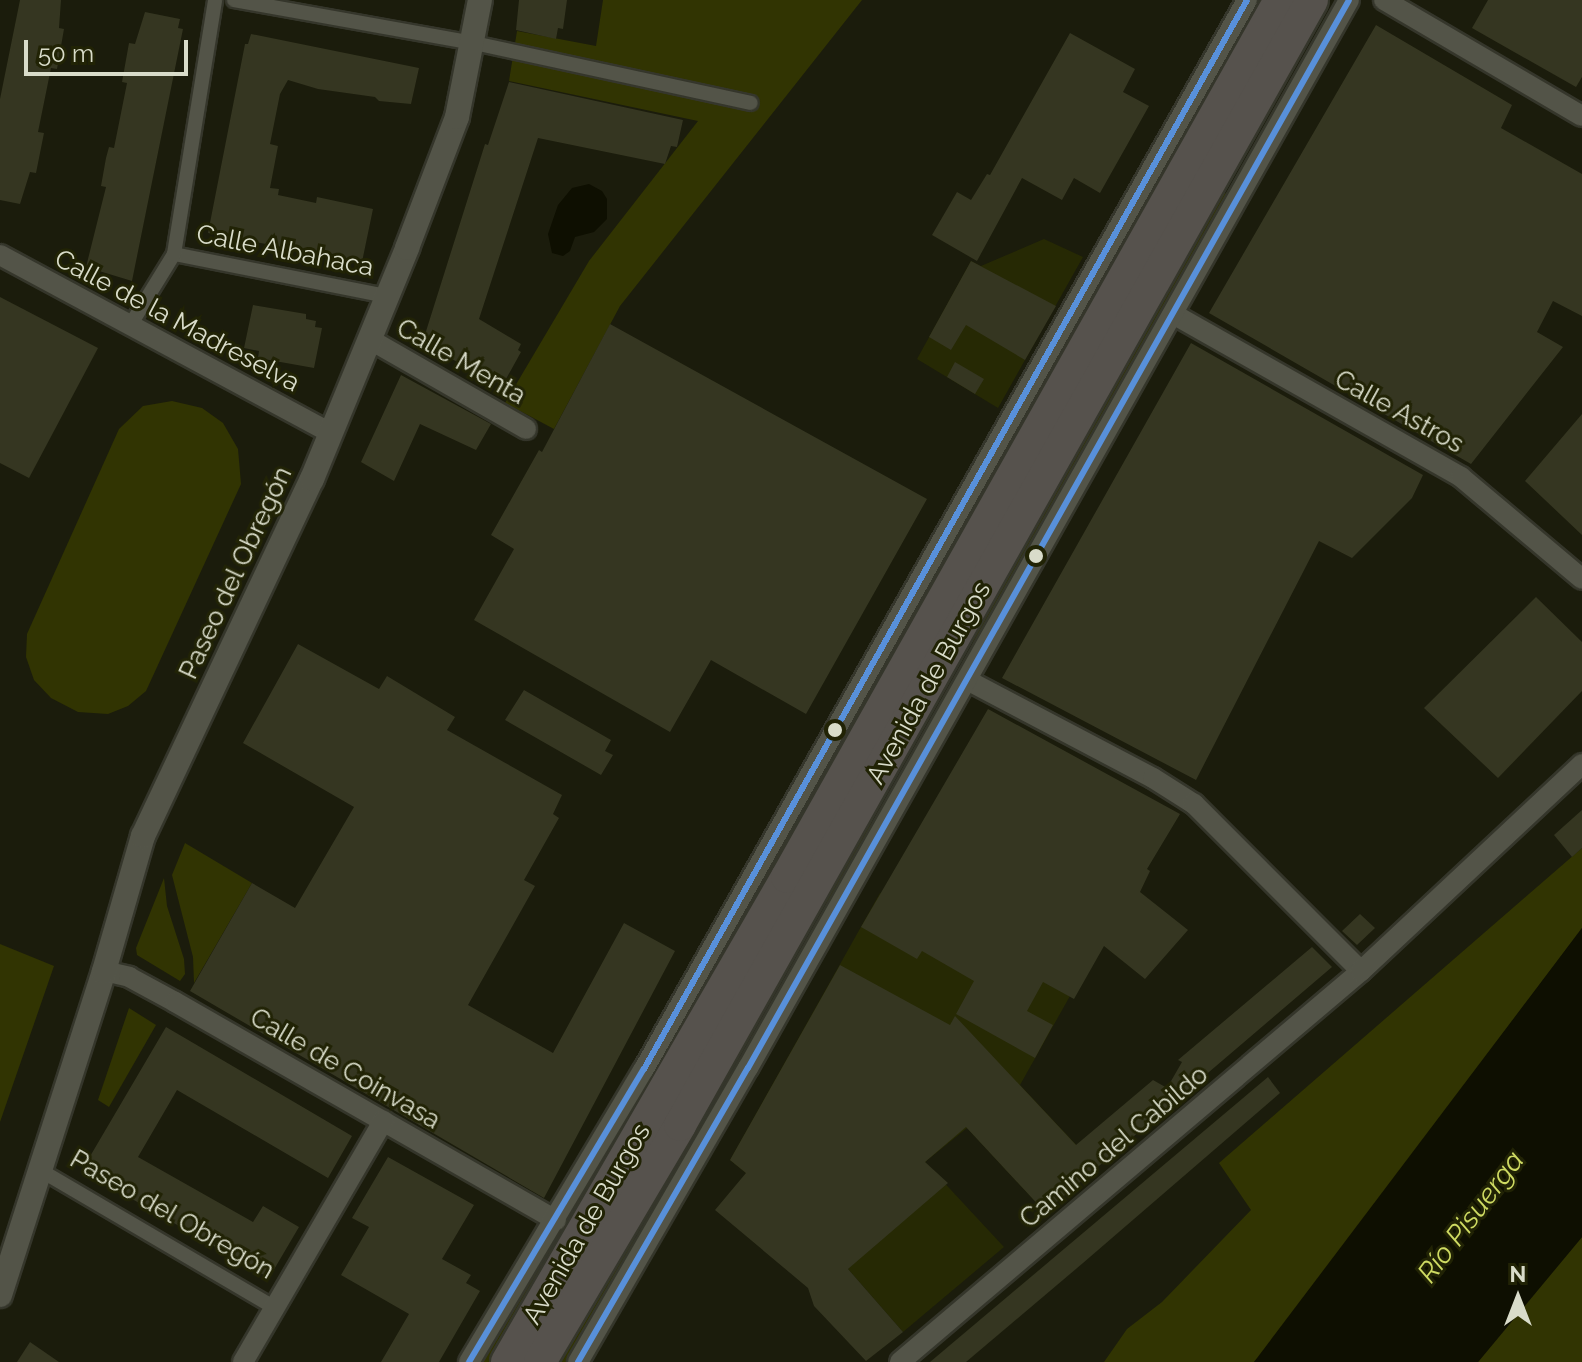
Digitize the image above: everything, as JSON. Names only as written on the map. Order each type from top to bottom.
[{"type":"highway","name":"Avenida de Burgos","points":[[540,1362],[1139,249],[1280,0]]},
{"type":"highway","name":"Avenida de Burgos","points":[[773,930],[920,697],[1312,0]]},
{"type":"highway","name":"Avenida de Burgos","points":[[507,1362],[728,1008]]},
{"type":"street","points":[[131,324],[174,254],[215,0]]},
{"type":"street","points":[[234,0],[474,43],[751,103]]},
{"type":"street","name":"Paseo del Obregón","points":[[0,1295],[104,971],[143,836],[312,479],[387,296],[457,117],[474,43],[480,0]]},
{"type":"street","name":"Avenida de Burgos","points":[[469,1362],[644,1069],[875,654],[1247,0]]},
{"type":"street","name":"Avenida de Burgos","points":[[578,1362],[648,1244],[1349,0]]},
{"type":"street","points":[[1384,0],[1582,116]]},
{"type":"street","points":[[1231,145],[1314,63]]},
{"type":"street","points":[[1066,318],[1139,249]]},
{"type":"street","name":"Calle Albahaca","points":[[174,254],[387,296]]},
{"type":"street","name":"Calle de la Madreselva","points":[[0,255],[330,433]]},
{"type":"street","name":"Calle Astros","points":[[1173,314],[1461,477],[1582,579]]},
{"type":"street","name":"Calle Menta","points":[[369,339],[526,429]]},
{"type":"street","points":[[843,899],[808,933],[773,930],[754,898],[875,654]]},
{"type":"street","points":[[967,680],[1153,778],[1194,804],[1361,971]]},
{"type":"street","points":[[906,788],[920,697]]},
{"type":"street","name":"Camino del Cabildo","points":[[900,1362],[1361,971],[1582,764]]},
{"type":"street","name":"Calle de Coinvasa","points":[[104,971],[141,983],[556,1220]]},
{"type":"street","points":[[644,1069],[692,1006],[728,1008],[749,1040],[693,1146],[648,1244]]},
{"type":"street","points":[[243,1362],[383,1121]]},
{"type":"street","points":[[568,1260],[602,1141]]},
{"type":"street","name":"Paseo del Obregón","points":[[40,1170],[275,1308]]},
{"type":"shaded area","points":[[603,0],[862,0],[620,306],[554,429],[505,403],[589,261],[698,121],[509,81],[517,31],[596,46]]},
{"type":"shaded area","points":[[1245,20],[1251,28],[1191,137],[1179,131]]},
{"type":"shaded area","points":[[1225,193],[1229,195],[967,659],[986,607],[1210,208]]},
{"type":"shaded area","points":[[1044,239],[1083,257],[998,408],[917,359],[971,261],[981,266]]},
{"type":"shaded area","points":[[1062,362],[851,736],[894,636],[1035,389]]},
{"type":"shaded area","points":[[172,401],[202,408],[223,423],[238,449],[241,484],[146,691],[128,706],[108,714],[78,712],[51,698],[34,680],[26,657],[27,634],[119,429],[143,406]]},
{"type":"shaded area","points":[[879,799],[865,841],[836,893],[814,915]]},
{"type":"shaded area","points":[[185,843],[252,883],[194,983],[193,957],[172,875]]},
{"type":"shaded area","points":[[1582,848],[1582,928],[1265,1351],[1254,1362],[1104,1362],[1127,1329],[1162,1302],[1251,1210],[1219,1163]]},
{"type":"shaded area","points":[[164,878],[167,906],[184,959],[185,974],[180,981],[137,955],[136,948]]},
{"type":"shaded area","points":[[880,893],[1070,996],[1020,1085],[1097,1167],[1045,1212],[967,1128],[925,1162],[1004,1247],[903,1332],[848,1269],[855,1262],[730,1160]]},
{"type":"shaded area","points":[[0,944],[54,966],[0,1122]]},
{"type":"shaded area","points":[[129,1008],[156,1025],[109,1107],[98,1100]]},
{"type":"shaded area","points":[[642,1213],[627,1262],[568,1362],[554,1362]]},
{"type":"shaded area","points":[[1582,1237],[1582,1362],[1478,1362]]},
{"type":"shaded area","points":[[548,1249],[540,1287],[494,1362],[481,1362]]},
{"type":"water","points":[[589,184],[602,191],[607,199],[607,219],[594,232],[575,237],[570,251],[563,256],[552,253],[548,234],[558,205],[572,188]]},
{"type":"water","name":"Río Pisuerga","points":[[1582,928],[1582,1237],[1478,1362],[1254,1362]]},
{"type":"building","points":[[20,0],[61,0],[59,28],[64,29],[57,69],[51,68],[38,132],[44,133],[36,173],[30,172],[20,204],[0,200],[0,99]]},
{"type":"building","points":[[519,0],[567,0],[563,29],[558,28],[556,39],[516,30]]},
{"type":"building","points":[[1488,0],[1582,0],[1582,77],[1576,87],[1472,28]]},
{"type":"building","points":[[145,12],[180,19],[178,28],[183,29],[132,281],[86,267],[106,187],[101,186],[106,158],[109,147],[114,148],[127,83],[122,82],[129,43],[135,44]]},
{"type":"building","points":[[1376,25],[1512,105],[1501,128],[1582,174],[1582,316],[1553,301],[1537,332],[1563,347],[1471,464],[1209,313]]},
{"type":"building","points":[[1070,33],[1135,69],[1123,92],[1149,106],[1100,193],[1074,178],[1062,200],[1022,178],[977,261],[932,235],[957,192],[971,200],[987,174],[990,175]]},
{"type":"building","points":[[251,34],[419,68],[411,104],[379,101],[375,97],[318,89],[288,80],[280,94],[270,144],[278,146],[270,188],[279,189],[278,195],[316,203],[317,197],[373,209],[362,262],[208,233],[245,44],[248,44]]},
{"type":"building","points":[[509,82],[683,120],[677,147],[671,146],[665,164],[538,138],[479,319],[521,344],[518,350],[521,352],[506,379],[502,376],[499,383],[422,344],[485,144],[488,145]]},
{"type":"building","points":[[971,261],[1056,306],[1025,360],[966,325],[951,350],[929,337]]},
{"type":"building","points":[[0,297],[98,348],[29,478],[0,463]]},
{"type":"building","points":[[253,305],[306,314],[306,319],[316,321],[315,327],[322,328],[314,368],[258,358],[259,351],[244,348]]},
{"type":"building","points":[[610,324],[927,499],[806,714],[711,660],[670,732],[474,620],[514,549],[491,535],[539,450],[542,452]]},
{"type":"building","points":[[1191,343],[1423,475],[1412,498],[1352,558],[1319,541],[1196,780],[1002,678]]},
{"type":"building","points":[[955,362],[984,379],[975,394],[947,377]]},
{"type":"building","points":[[401,375],[491,424],[476,450],[420,424],[394,481],[361,462]]},
{"type":"building","points":[[1582,414],[1582,535],[1525,481]]},
{"type":"building","points":[[1536,597],[1582,642],[1582,691],[1498,778],[1424,708]]},
{"type":"building","points":[[298,644],[379,689],[387,676],[455,717],[447,730],[562,795],[553,814],[559,818],[524,880],[535,886],[468,1005],[553,1053],[624,923],[675,951],[544,1198],[190,991],[252,883],[295,908],[354,807],[243,743]]},
{"type":"building","points":[[524,690],[611,740],[605,751],[613,755],[601,775],[505,720]]},
{"type":"building","points":[[988,709],[1180,814],[1147,869],[1150,871],[1140,892],[1188,930],[1145,979],[1104,946],[1074,999],[1043,982],[1027,1011],[1053,1025],[1035,1058],[956,1014],[974,981],[922,951],[917,959],[861,927]]},
{"type":"building","points":[[1582,810],[1582,848],[1572,857],[1554,835]]},
{"type":"building","points":[[1360,914],[1375,928],[1357,945],[1342,931]]},
{"type":"building","points":[[1312,947],[1332,967],[1045,1212],[966,1127],[925,1162],[948,1183],[848,1269],[903,1332],[866,1361],[814,1306],[808,1288],[715,1210],[746,1173],[730,1160],[840,965],[950,1025],[955,1016],[1076,1145],[1153,1080],[1167,1088],[1182,1062],[1178,1060]]},
{"type":"building","points":[[166,1027],[352,1136],[328,1178],[177,1090],[138,1157],[253,1222],[263,1206],[299,1227],[269,1278],[82,1170]]},
{"type":"building","points":[[1268,1077],[1280,1093],[966,1362],[930,1362]]},
{"type":"building","points":[[388,1157],[474,1205],[442,1259],[471,1275],[466,1283],[480,1291],[439,1362],[381,1362],[409,1314],[341,1275],[369,1227],[352,1218]]},
{"type":"building","points":[[30,1342],[59,1362],[17,1362]]},
{"type":"transit line","points":[[469,1362],[644,1069],[1247,0]]},
{"type":"transit line","points":[[578,1362],[748,1068],[1349,0]]}]
